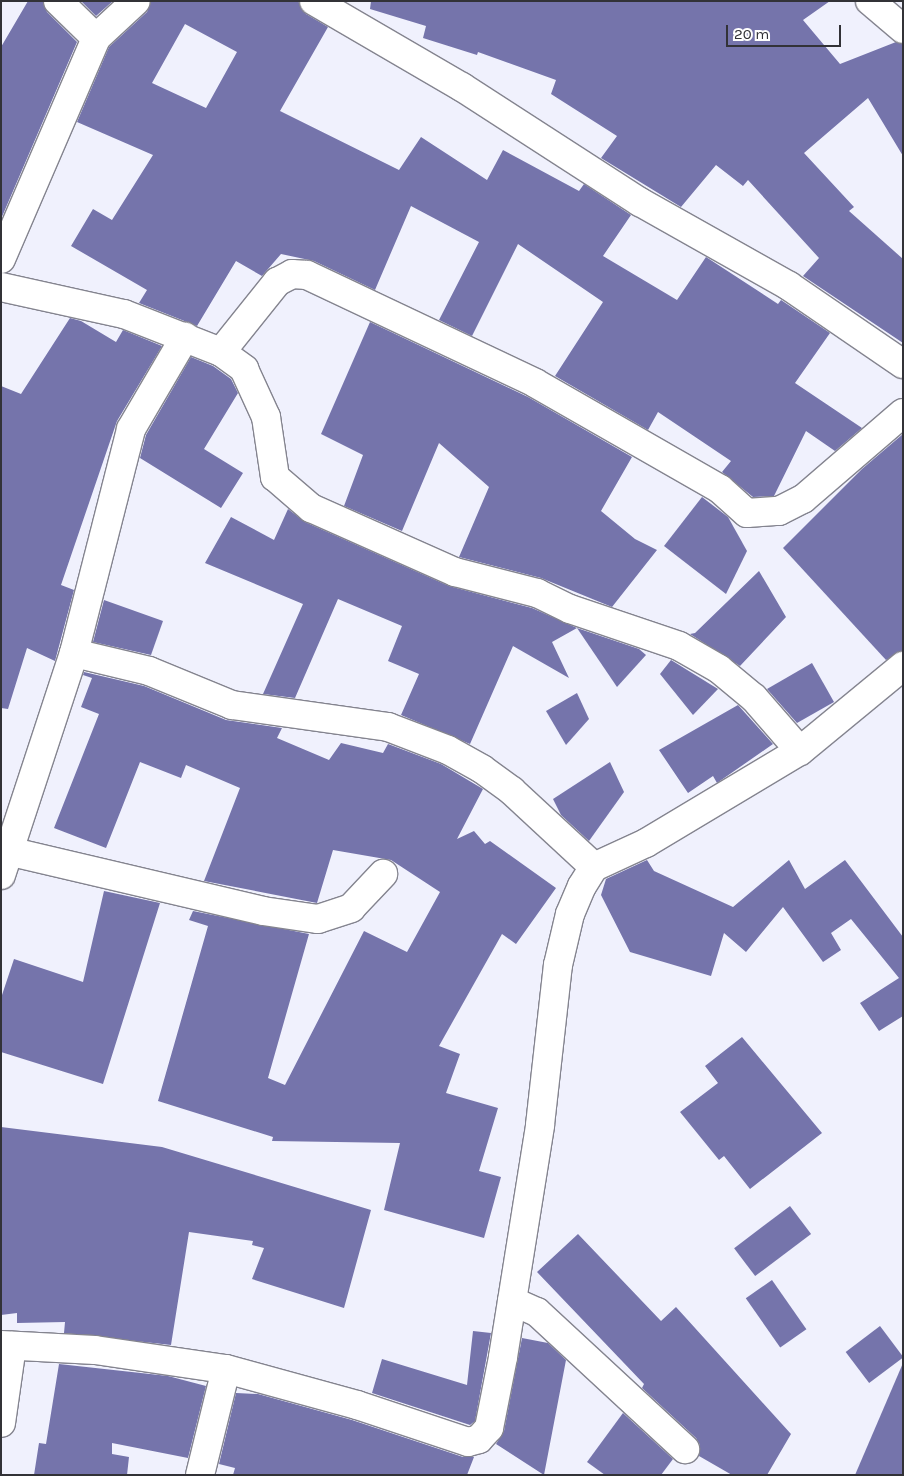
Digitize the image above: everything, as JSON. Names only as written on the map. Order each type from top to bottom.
[{"type":"street","points":[[58,1],[96,38]]},
{"type":"street","points":[[1,259],[96,38],[136,1]]},
{"type":"street","points":[[314,1],[462,87],[640,202],[789,286],[903,364]]},
{"type":"street","points":[[870,1],[903,29]]},
{"type":"street","points":[[221,352],[277,282],[292,274],[307,275],[535,383],[720,488],[747,513],[779,511],[803,499],[903,413]]},
{"type":"street","points":[[1,287],[124,314],[221,352],[244,369],[266,417],[275,477],[311,508],[455,572],[537,594],[570,609],[680,646],[718,668],[754,698],[800,751]]},
{"type":"street","points":[[184,336],[131,429],[74,653],[5,863],[263,912],[318,919],[351,908],[383,874]]},
{"type":"street","points":[[74,653],[149,671],[232,705],[388,727],[448,750],[482,769],[512,791],[594,867]]},
{"type":"street","points":[[1,1424],[7,1346],[95,1350],[226,1369],[357,1405],[468,1442],[479,1439],[489,1428],[512,1301],[548,1070],[558,965],[570,914],[594,867],[646,843],[800,751],[903,666]]},
{"type":"street","points":[[512,1301],[537,1312],[685,1449]]},
{"type":"street","points":[[200,1475],[226,1369]]},
{"type":"building","points":[[28,1],[43,1],[47,12],[77,42],[1,219],[1,47]]},
{"type":"building","points":[[81,1],[113,1],[96,16]]},
{"type":"building","points":[[151,1],[298,1],[306,14],[328,27],[280,111],[399,170],[421,137],[487,180],[503,150],[579,191],[584,184],[631,215],[603,256],[677,300],[706,257],[778,304],[781,300],[830,333],[795,383],[862,428],[835,451],[806,431],[774,496],[753,497],[722,472],[731,461],[658,412],[648,430],[555,376],[603,302],[518,244],[472,336],[439,320],[479,242],[411,206],[375,290],[314,261],[281,254],[262,276],[236,261],[197,326],[139,303],[147,290],[71,246],[93,209],[112,220],[153,155],[77,122],[109,47],[147,12]],"holes":[[[185,24],[237,52],[206,108],[152,83]]]},
{"type":"building","points":[[371,1],[830,1],[803,20],[840,64],[896,42],[903,44],[903,156],[868,98],[804,153],[854,207],[849,211],[903,259],[903,343],[803,276],[819,258],[748,180],[743,186],[716,165],[681,207],[601,158],[617,136],[551,94],[556,80],[478,52],[477,55],[423,38],[426,26],[370,9]]},
{"type":"building","points":[[70,318],[81,321],[116,342],[123,330],[162,346],[117,421],[61,585],[74,590],[55,661],[27,648],[8,709],[1,708],[1,386],[21,394]]},
{"type":"building","points":[[370,322],[528,397],[632,457],[601,511],[635,539],[657,550],[612,607],[541,578],[459,557],[489,487],[439,443],[402,531],[344,506],[363,455],[321,434]]},
{"type":"building","points":[[191,357],[213,366],[231,379],[238,393],[204,449],[243,473],[221,508],[140,458],[146,435]]},
{"type":"building","points":[[903,434],[903,651],[886,660],[783,548],[862,469]]},
{"type":"building","points":[[702,497],[728,517],[747,551],[726,594],[664,546]]},
{"type":"building","points":[[288,509],[305,522],[449,586],[532,608],[577,628],[552,642],[569,678],[513,646],[470,744],[401,715],[419,674],[388,661],[402,626],[338,599],[295,698],[263,694],[303,604],[205,563],[231,517],[274,540]]},
{"type":"building","points":[[759,571],[786,617],[740,666],[690,634],[695,633]]},
{"type":"building","points":[[104,600],[163,621],[151,655],[93,642]]},
{"type":"building","points":[[577,628],[639,649],[646,655],[617,687]]},
{"type":"building","points":[[671,660],[718,689],[693,715],[660,674]]},
{"type":"building","points":[[812,663],[834,702],[797,723],[767,689]]},
{"type":"building","points":[[84,672],[144,686],[226,720],[282,728],[277,738],[329,760],[341,743],[383,753],[388,744],[441,764],[483,789],[457,839],[474,831],[485,844],[490,841],[556,888],[516,944],[502,934],[439,1046],[460,1054],[446,1093],[498,1108],[479,1171],[501,1177],[484,1238],[384,1210],[400,1143],[272,1141],[273,1137],[158,1101],[208,926],[189,920],[193,911],[309,934],[268,1078],[285,1085],[364,931],[407,952],[440,892],[391,860],[333,850],[317,903],[204,881],[240,788],[186,765],[181,778],[140,762],[106,848],[54,828],[99,714],[81,707],[92,678],[83,675]]},
{"type":"building","points":[[577,693],[589,719],[566,745],[546,711]]},
{"type":"building","points":[[738,705],[773,744],[717,783],[713,776],[688,793],[659,750]]},
{"type":"building","points":[[610,762],[624,792],[589,841],[561,815],[553,799]]},
{"type":"building","points":[[647,860],[654,871],[733,907],[789,860],[805,889],[845,860],[903,937],[903,1016],[879,1031],[860,1003],[899,978],[851,919],[831,933],[841,950],[823,962],[783,907],[746,952],[724,933],[711,976],[630,952],[601,895],[606,879]]},
{"type":"building","points":[[104,891],[160,903],[103,1084],[1,1052],[1,998],[14,959],[83,982]]},
{"type":"building","points":[[742,1037],[822,1133],[750,1189],[724,1156],[719,1160],[680,1112],[718,1083],[705,1066]]},
{"type":"building","points":[[1,1127],[162,1147],[371,1210],[344,1308],[252,1279],[264,1248],[252,1245],[253,1241],[189,1232],[171,1345],[64,1333],[65,1322],[17,1323],[17,1313],[1,1315]]},
{"type":"building","points":[[790,1206],[811,1234],[755,1276],[734,1248]]},
{"type":"building","points":[[578,1234],[661,1321],[676,1307],[791,1434],[767,1475],[732,1475],[699,1456],[700,1445],[696,1438],[642,1388],[644,1384],[537,1272]]},
{"type":"building","points":[[772,1280],[806,1329],[780,1348],[746,1298]]},
{"type":"building","points":[[880,1326],[903,1358],[869,1383],[846,1352]]},
{"type":"building","points":[[473,1331],[491,1333],[475,1421],[470,1425],[372,1393],[382,1359],[467,1385]]},
{"type":"building","points":[[522,1338],[548,1343],[566,1360],[544,1475],[496,1444],[504,1431]]},
{"type":"building","points":[[903,1363],[903,1475],[855,1475]]},
{"type":"building","points":[[59,1364],[168,1376],[206,1386],[188,1458],[112,1443],[112,1454],[129,1457],[127,1475],[34,1475],[39,1443],[46,1444]]},
{"type":"building","points":[[236,1393],[258,1394],[352,1420],[463,1457],[474,1457],[467,1475],[233,1475],[235,1468],[219,1464]]},
{"type":"building","points":[[623,1413],[673,1459],[661,1475],[605,1475],[587,1462]]}]
